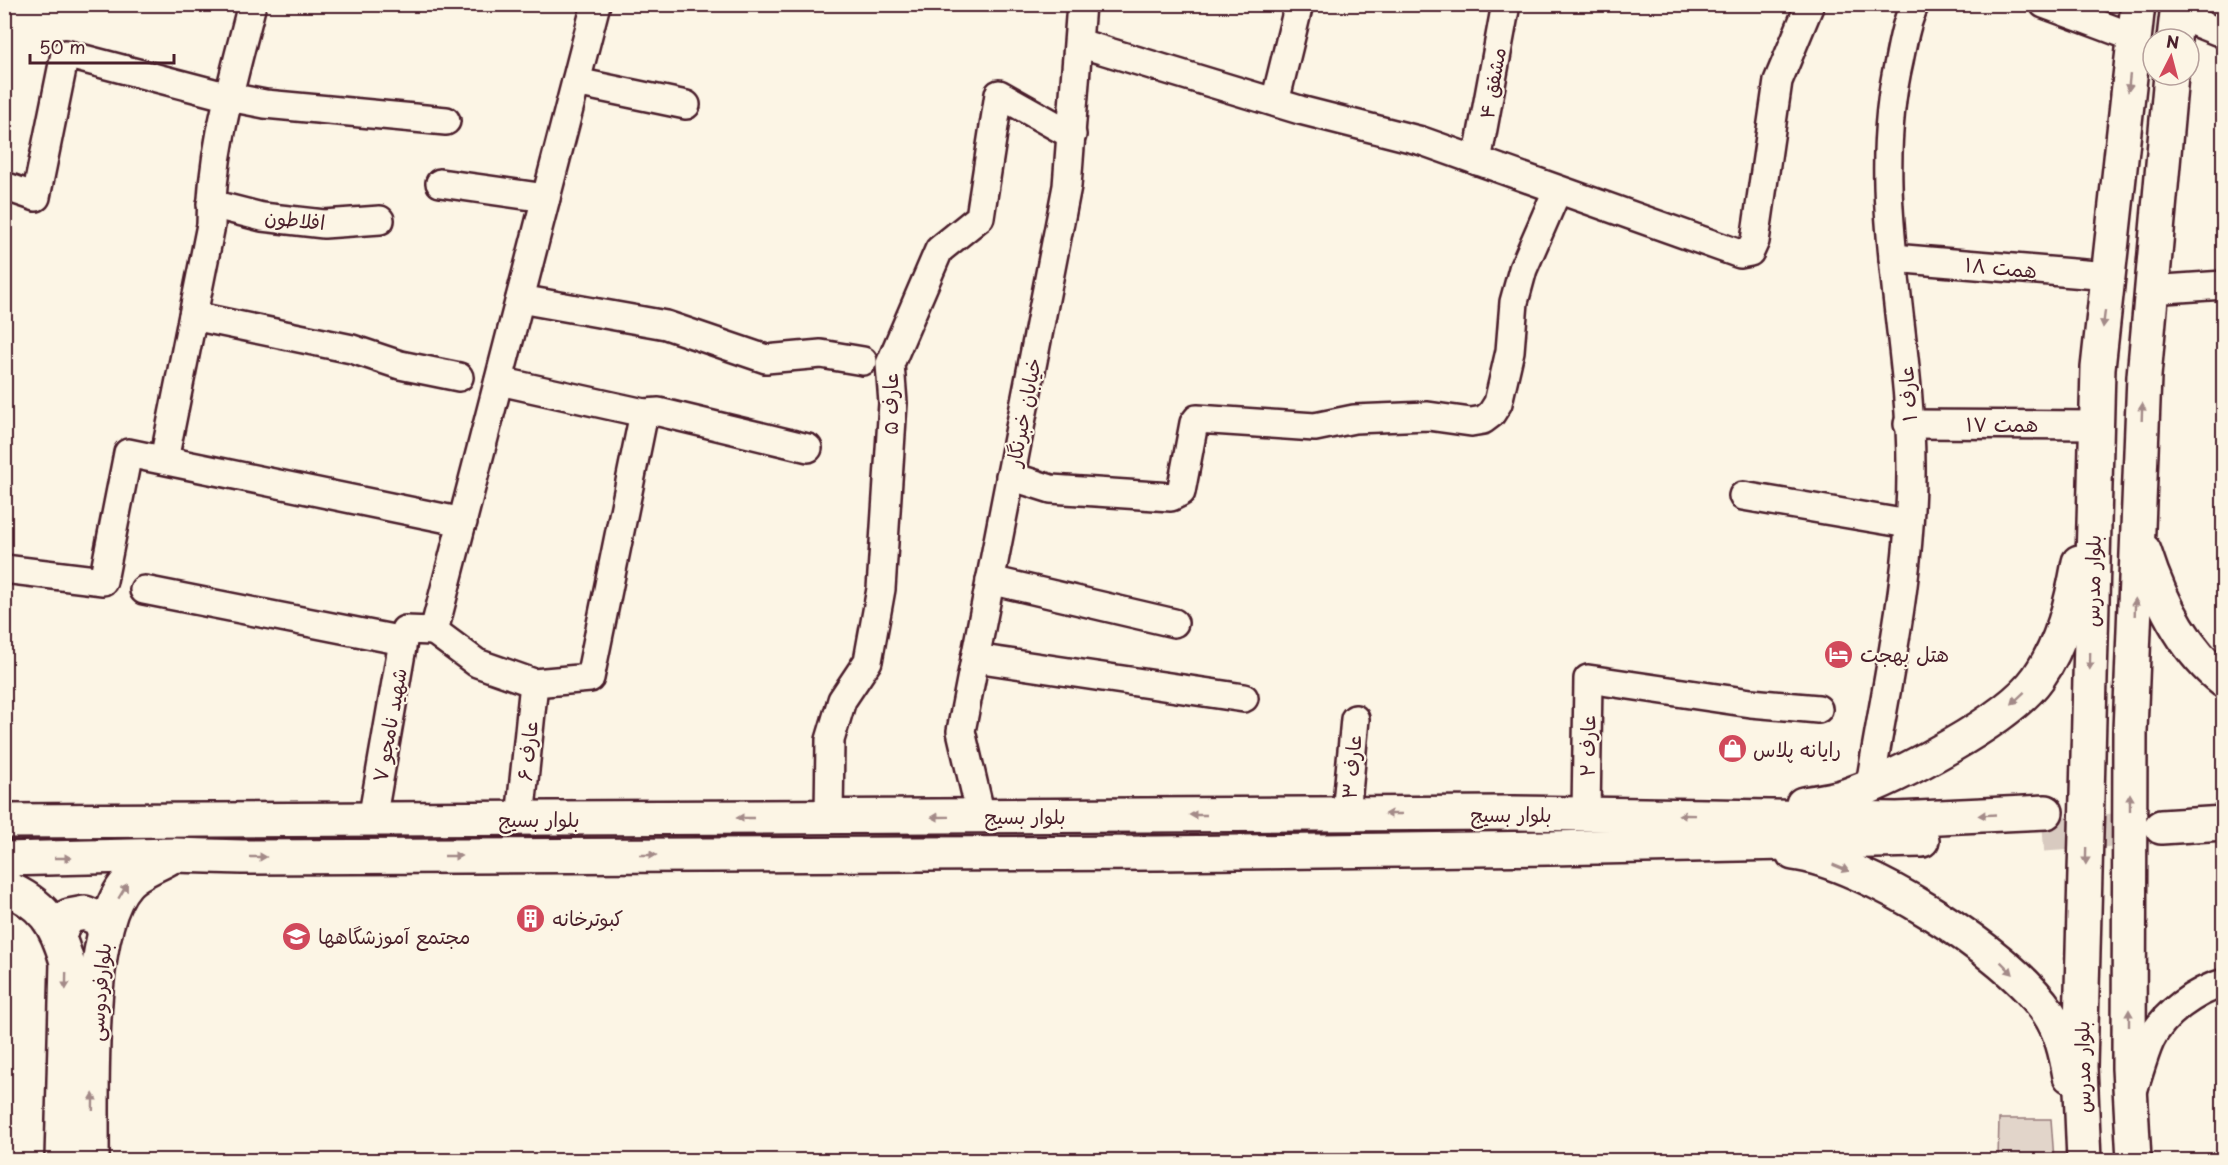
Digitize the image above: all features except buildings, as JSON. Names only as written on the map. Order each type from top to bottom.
[{"type":"main road","name":"بلوار مدرس","points":[[2084,1156],[2080,1067],[2098,368],[2138,4]]},
{"type":"main road","points":[[2134,1161],[2131,1098],[2130,730],[2150,290],[2170,87]]},
{"type":"main road","points":[[1723,830],[1847,795],[1869,785],[1942,750],[1993,721],[2036,680],[2054,652],[2074,591],[2095,468]]},
{"type":"main road","points":[[2138,531],[2155,586],[2179,628],[2211,671],[2223,681]]},
{"type":"main road","points":[[2223,802],[2161,817],[2223,823]]},
{"type":"main road","points":[[1436,814],[1436,850]]},
{"type":"main road","name":"بلوار بسیج","points":[[4,821],[1586,814],[1723,830]]},
{"type":"main road","name":"بلوار بسیج","points":[[4,859],[174,855],[265,857],[1436,850],[1723,830],[2044,824]]},
{"type":"main road","points":[[1723,830],[1809,855],[1877,883],[1959,930],[2004,964],[2048,1012],[2064,1047],[2084,1156]]},
{"type":"main road","name":"بلوارفردوسی","points":[[92,1161],[94,1038],[98,967],[107,917],[128,883],[174,855]]},
{"type":"main road","name":"بلوارفردوسی","points":[[4,887],[18,893],[43,912],[59,933],[67,962],[62,1161]]},
{"type":"main road","points":[[59,933],[69,916],[85,913],[99,919],[105,932]]},
{"type":"street","points":[[164,460],[211,225],[212,187],[229,97],[252,4]]},
{"type":"street","points":[[434,631],[596,4]]},
{"type":"street","name":"خیابان خبرنگار","points":[[981,816],[961,731],[1067,186],[1081,4]]},
{"type":"street","points":[[1275,102],[1299,4]]},
{"type":"street","name":"مشفق ۴","points":[[1477,161],[1506,4]]},
{"type":"street","points":[[1079,44],[1275,102],[1422,141],[1557,191],[1740,254],[1750,252],[1755,241],[1778,81],[1810,4]]},
{"type":"street","name":"عارف ۱","points":[[1869,785],[1904,574],[1908,524],[1911,466],[1903,339],[1893,258],[1886,164],[1894,80],[1909,16],[1916,4]]},
{"type":"street","points":[[2044,4],[2133,38]]},
{"type":"street","points":[[2176,20],[2223,34]]},
{"type":"street","points":[[4,186],[36,197],[65,54],[229,97],[344,113],[446,121]]},
{"type":"street","points":[[576,82],[686,105]]},
{"type":"street","name":"عارف ۵","points":[[829,817],[830,740],[842,700],[868,661],[881,589],[893,403],[890,364],[939,250],[980,217],[999,94],[1072,135]]},
{"type":"street","points":[[440,183],[546,198]]},
{"type":"street","points":[[1010,476],[1051,489],[1171,497],[1180,492],[1194,423],[1197,419],[1315,427],[1354,419],[1428,416],[1472,422],[1483,420],[1491,414],[1498,403],[1510,351],[1514,302],[1523,269],[1557,191]]},
{"type":"street","name":"افلاطون","points":[[211,204],[262,217],[324,224],[380,220]]},
{"type":"street","name":"همت ۱۸","points":[[1893,258],[2109,276]]},
{"type":"street","points":[[2150,290],[2223,285]]},
{"type":"street","points":[[520,299],[666,325],[766,358],[821,354],[862,361]]},
{"type":"street","points":[[193,316],[352,349],[400,365],[459,377]]},
{"type":"street","points":[[499,381],[644,413],[659,412],[808,448]]},
{"type":"street","points":[[144,591],[404,636],[434,631],[477,663],[534,683],[590,678],[644,413]]},
{"type":"street","name":"همت ۱۷","points":[[1908,424],[2096,424]]},
{"type":"street","points":[[4,569],[103,581],[128,453],[463,522]]},
{"type":"street","points":[[1743,496],[1908,524]]},
{"type":"street","points":[[990,580],[1174,623]]},
{"type":"street","name":"شهید نامجو ۷","points":[[372,820],[404,636]]},
{"type":"street","points":[[975,658],[1244,698]]},
{"type":"street","name":"عارف ۲","points":[[1586,814],[1588,679],[1751,703],[1818,709]]},
{"type":"street","name":"عارف ۶","points":[[520,819],[534,683]]},
{"type":"street","name":"عارف ۳","points":[[1346,814],[1355,719]]},
{"type":"street","points":[[2131,1098],[2151,1039],[2182,1004],[2208,987],[2223,983]]},
{"type":"shaded area","points":[[1999,1119],[2051,1119],[2054,1160],[1998,1160]]},
{"type":"tunnel","points":[[2043,835],[2158,827]]},
{"type":"place","name":"هتل بهجت","points":[[1839,654]]},
{"type":"place","name":"رایانه پلاس","points":[[1732,749]]},
{"type":"place","name":"کبوترخانه","points":[[531,918]]},
{"type":"place","name":"مجتمع آموزشگاهها","points":[[297,936]]}]
